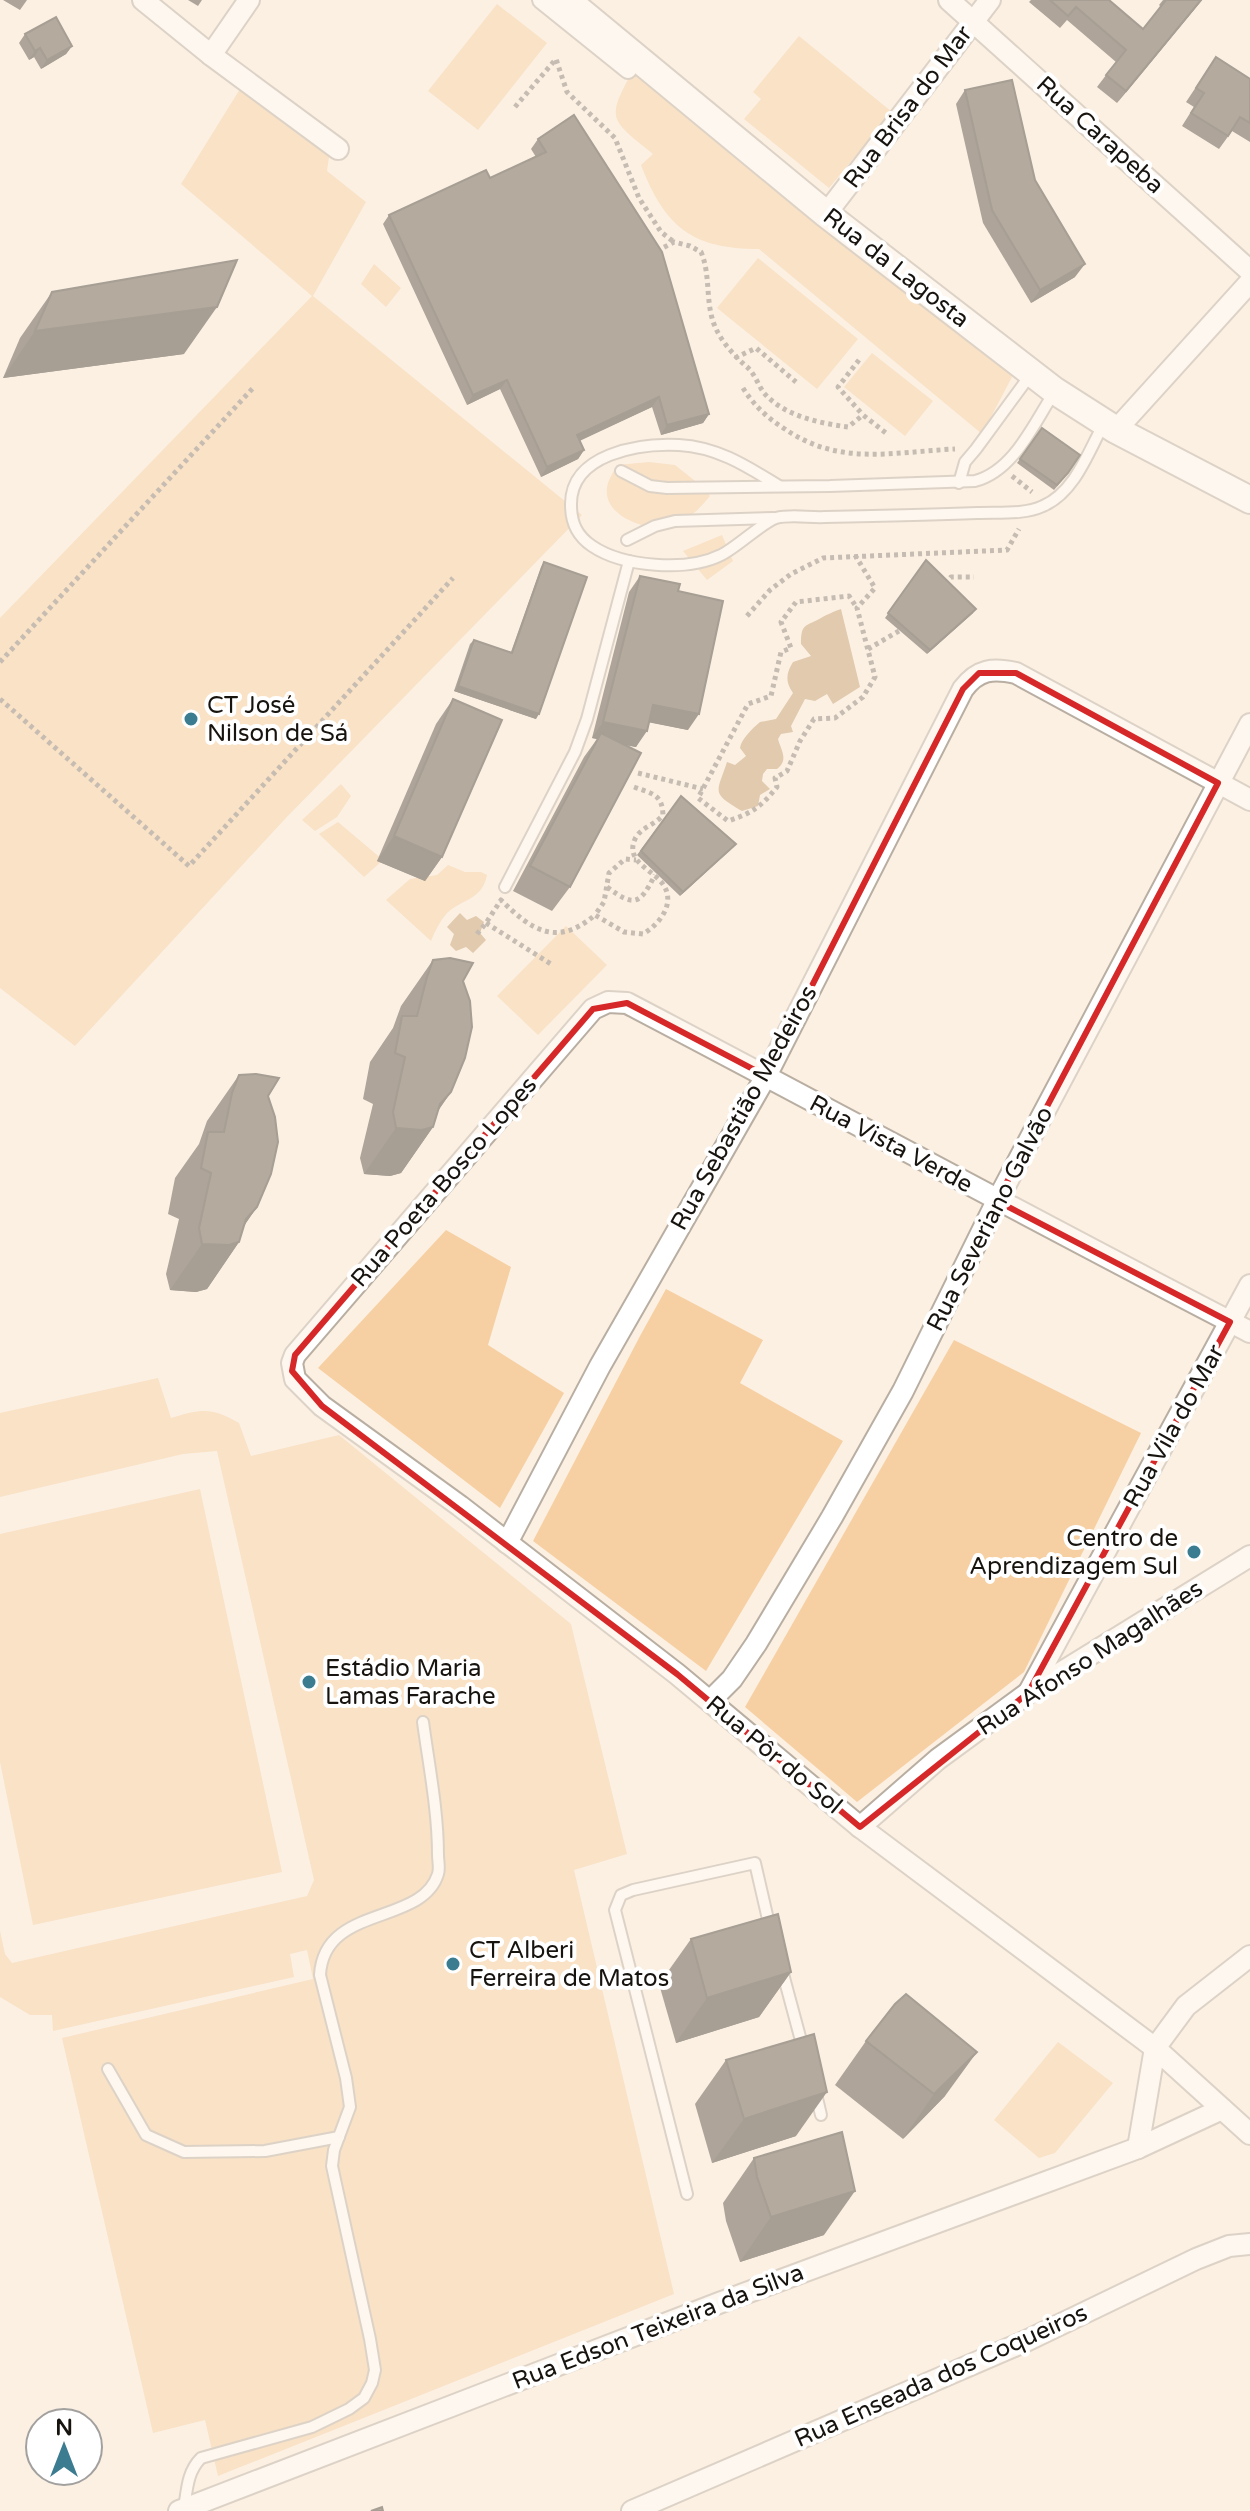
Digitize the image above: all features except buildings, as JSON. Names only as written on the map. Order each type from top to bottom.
[{"type":"street","points":[[143,0],[211,55],[338,149]]},
{"type":"street","points":[[211,55],[249,0]]},
{"type":"street","points":[[541,0],[628,70]]},
{"type":"street","name":"Rua da Lagosta","points":[[567,0],[826,214],[1031,374],[1110,426],[1250,500]]},
{"type":"street","name":"Rua Carapeba","points":[[949,0],[1250,271]]},
{"type":"street","name":"Rua Brisa do Mar","points":[[826,214],[990,0]]},
{"type":"street","points":[[1110,426],[1250,282]]},
{"type":"street","name":"Rua Sebastião Medeiros","points":[[507,1543],[600,1366],[766,1076],[963,689],[979,673],[1002,669],[1016,673],[1218,783]]},
{"type":"street","name":"Rua Severiano Galvão","points":[[710,1701],[732,1679],[756,1644],[903,1391],[997,1201],[1250,724]]},
{"type":"street","points":[[1218,783],[1250,800]]},
{"type":"street","name":"Rua Poeta Bosco Lopes","points":[[295,1379],[292,1363],[295,1355],[593,1009],[608,1002],[617,1002]]},
{"type":"street","name":"Rua Vista Verde","points":[[617,1002],[627,1003],[1250,1332]]},
{"type":"street","name":"Rua Vila do Mar","points":[[1028,1693],[1250,1285]]},
{"type":"street","name":"Rua Pôr do Sol","points":[[295,1379],[322,1406],[507,1543],[710,1701],[860,1827],[1155,2048],[1250,2134]]},
{"type":"street","name":"Rua Afonso Magalhães","points":[[860,1827],[938,1759],[1028,1693],[1250,1556]]},
{"type":"street","points":[[1138,2148],[1155,2048],[1186,2006],[1250,1956]]},
{"type":"street","name":"Rua Edson Teixeira da Silva","points":[[182,2510],[704,2309],[1138,2148],[1222,2109]]},
{"type":"street","name":"Rua Enseada dos Coqueiros","points":[[632,2511],[1026,2341],[1196,2259],[1229,2246],[1250,2244]]},
{"type":"lane","points":[[959,483],[965,462],[1031,374]]},
{"type":"lane","points":[[621,471],[650,486],[667,488],[959,483],[987,478],[1009,462],[1055,391]]},
{"type":"lane","points":[[627,540],[655,526],[675,521],[1032,511],[1056,499],[1110,426]]},
{"type":"lane","points":[[775,518],[722,555],[703,561],[665,565],[629,561],[593,548],[579,535],[571,519],[571,493],[577,477],[593,463],[629,449],[681,445],[727,456],[779,486]]},
{"type":"lane","points":[[505,887],[575,752],[587,719],[629,561]]},
{"type":"lane","points":[[182,2510],[193,2466],[201,2458],[312,2427],[364,2398],[372,2383],[375,2370],[370,2339],[332,2166],[350,2107],[320,1968],[330,1946],[342,1932],[405,1906],[428,1891],[438,1873],[438,1833],[423,1722]]},
{"type":"lane","points":[[687,2194],[615,1910],[621,1895],[633,1890],[755,1863],[772,1935]]},
{"type":"lane","points":[[780,1965],[805,2055]]},
{"type":"lane","points":[[108,2069],[146,2135],[184,2152],[265,2151],[339,2137]]},
{"type":"lane","points":[[813,2085],[821,2115]]},
{"type":"path","points":[[515,107],[556,59],[567,92],[615,138],[629,179],[661,232],[674,242],[701,252],[706,264],[712,321],[735,358],[750,370],[763,392],[776,404],[821,423],[848,427],[863,415]]},
{"type":"path","points":[[657,251],[674,242]]},
{"type":"path","points":[[735,358],[756,348],[796,382]]},
{"type":"path","points":[[859,360],[838,387],[863,415],[886,433]]},
{"type":"path","points":[[0,662],[253,388]]},
{"type":"path","points":[[855,555],[875,588],[857,608]]},
{"type":"path","points":[[944,585],[951,577],[974,577]]},
{"type":"path","points":[[0,699],[189,866],[453,578]]},
{"type":"path","points":[[849,596],[857,608],[875,677],[863,697],[835,718],[814,719],[787,771],[775,778],[777,787],[762,805],[748,815],[728,821],[698,798],[748,704],[771,696],[781,652],[791,648],[781,622],[796,602],[849,596]]},
{"type":"path","points":[[868,649],[899,631]]},
{"type":"path","points":[[638,773],[703,789]]},
{"type":"path","points":[[595,915],[624,932],[643,934],[663,918],[668,897],[663,884],[636,860],[633,853],[637,835],[663,815],[662,802],[658,797],[634,787]]},
{"type":"path","points":[[477,934],[501,900],[514,913],[542,930],[561,934],[577,929],[595,915],[604,902],[609,873],[614,867],[625,859],[636,860]]},
{"type":"path","points":[[607,887],[619,898],[637,900],[650,888],[653,876],[661,868]]},
{"type":"path","points":[[486,923],[551,964]]},
{"type":"highlighted area","points":[[979,673],[1016,673],[1218,783],[997,1201],[1230,1322],[1028,1693],[860,1827],[677,1674],[322,1406],[292,1371],[295,1355],[593,1009],[627,1003],[766,1076],[963,689]]},
{"type":"shaded area","points":[[497,4],[547,43],[478,130],[428,91]]},
{"type":"shaded area","points":[[799,36],[892,112],[829,188],[744,119],[761,99],[753,92]]},
{"type":"shaded area","points":[[634,69],[1002,366],[1012,377],[982,434],[759,249],[716,245],[699,239],[671,219],[641,165],[653,154],[616,118],[619,99]]},
{"type":"shaded area","name":"CT José Nilson de Sá","points":[[240,89],[329,157],[327,171],[366,202],[313,296],[582,515],[284,820],[75,1046],[0,988],[0,618],[312,296],[181,184]]},
{"type":"shaded area","points":[[758,258],[858,339],[817,389],[717,308]]},
{"type":"shaded area","points":[[374,264],[401,288],[386,307],[361,284]]},
{"type":"shaded area","points":[[872,353],[933,401],[905,436],[844,387]]},
{"type":"shaded area","points":[[649,462],[675,465],[710,496],[690,516],[671,527],[644,526],[624,517],[610,503],[607,494],[610,478],[617,465]]},
{"type":"shaded area","points":[[722,535],[733,561],[707,580],[683,551]]},
{"type":"shaded area","points":[[841,609],[860,687],[833,704],[827,694],[815,701],[805,699],[791,726],[793,732],[781,734],[778,739],[783,755],[781,766],[767,769],[763,774],[762,781],[770,789],[760,795],[758,806],[742,811],[725,800],[719,791],[727,762],[735,765],[746,756],[740,748],[745,737],[760,722],[776,719],[793,693],[788,681],[791,666],[793,662],[811,656],[801,644],[803,628]]},
{"type":"shaded area","points":[[341,784],[351,796],[337,817],[315,831],[302,820]]},
{"type":"shaded area","points":[[338,822],[383,860],[364,877],[319,834]]},
{"type":"shaded area","points":[[448,865],[465,872],[487,875],[477,894],[447,913],[431,941],[386,900],[410,879],[437,875]]},
{"type":"shaded area","points":[[460,913],[467,920],[476,916],[484,922],[480,933],[486,940],[473,953],[466,947],[456,951],[450,945],[454,934],[447,927]]},
{"type":"shaded area","points":[[566,926],[607,965],[538,1035],[497,996]]},
{"type":"shaded area","points":[[446,1230],[511,1267],[488,1345],[564,1393],[500,1508],[318,1368]]},
{"type":"shaded area","points":[[666,1289],[763,1340],[740,1383],[843,1441],[706,1671],[533,1541]]},
{"type":"shaded area","points":[[954,1340],[1141,1433],[1024,1672],[857,1802],[745,1707]]},
{"type":"shaded area","name":"CT Alberi Ferreira de Matos","points":[[158,1378],[171,1418],[206,1411],[229,1418],[239,1423],[251,1456],[339,1435],[571,1624],[627,1854],[574,1870],[674,2294],[218,2476],[205,2420],[153,2433],[62,2038],[313,1979],[307,1950],[290,1954],[294,1977],[53,2031],[52,2015],[30,2015],[0,1997],[0,1931],[5,1954],[12,1963],[307,1896],[314,1880],[217,1451],[183,1454],[0,1497],[0,1413]]},
{"type":"shaded area","points":[[200,1489],[282,1872],[33,1925],[0,1762],[0,1534]]},
{"type":"shaded area","points":[[1058,2042],[1113,2083],[1055,2153],[1039,2158],[994,2120]]},
{"type":"place","name":"CT José Nilson de Sá","points":[[191,719]]},
{"type":"place","name":"Centro de Aprendizagem Sul","points":[[1194,1552]]},
{"type":"place","name":"Estádio Maria Lamas Farache","points":[[309,1682]]},
{"type":"place","name":"CT Alberi Ferreira de Matos","points":[[453,1964]]}]
